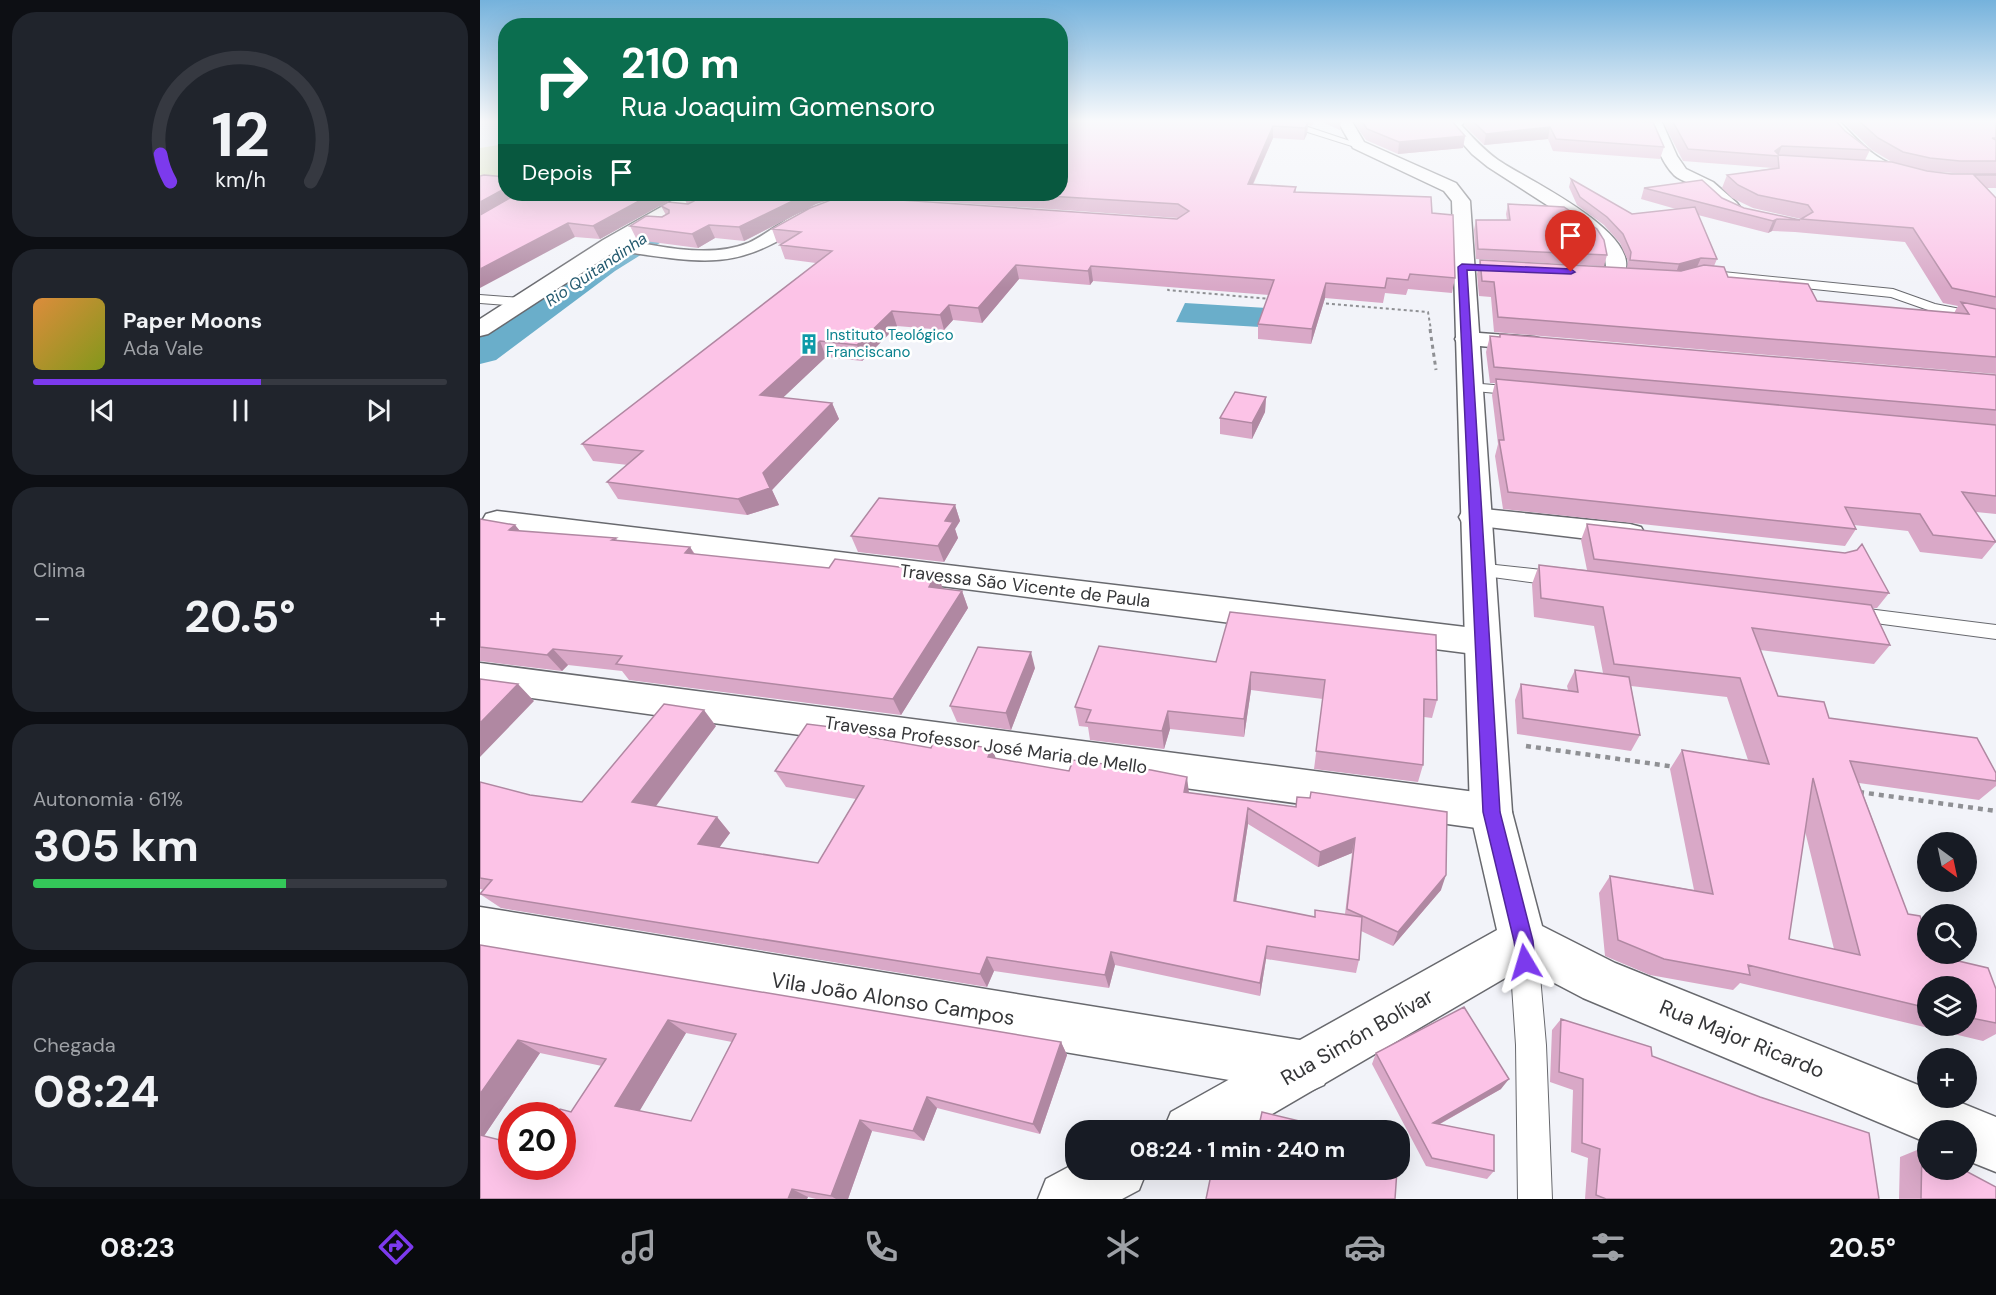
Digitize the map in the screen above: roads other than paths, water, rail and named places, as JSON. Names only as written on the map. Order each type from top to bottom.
[{"type":"street","points":[[1427,176],[1458,194],[1474,267],[1466,339],[1486,744],[1491,812],[1523,941]]},
{"type":"street","points":[[1515,176],[1598,230],[1611,242],[1620,274],[1556,271]]},
{"type":"street","points":[[1688,176],[1707,186],[1725,204],[1746,214]]},
{"type":"street","points":[[1927,176],[1947,179],[1996,180]]},
{"type":"street","points":[[610,244],[708,254],[735,253],[762,242],[832,205]]},
{"type":"street","points":[[480,329],[610,244],[676,210]]},
{"type":"street","points":[[1466,339],[1560,347]]},
{"type":"street","points":[[1474,517],[1660,537]]},
{"type":"street","name":"Travessa São Vicente de Paula","points":[[497,521],[1482,642]]},
{"type":"street","name":"Travessa Professor José Maria de Mello","points":[[480,677],[1491,812]]},
{"type":"street","name":"Vila João Alonso Campos","points":[[480,930],[1306,1067]]},
{"type":"street","name":"Rua Simón Bolívar","points":[[1210,1120],[1523,941]]},
{"type":"street","name":"Rua Major Ricardo","points":[[1523,941],[1600,981],[1936,1120]]},
{"type":"street","name":"Rua Major Ricardo","points":[[1977,1137],[1996,1145]]},
{"type":"street","points":[[1066,1199],[1101,1180]]},
{"type":"lane","points":[[1690,275],[1698,273],[1893,293],[1932,308],[1996,320]]},
{"type":"lane","points":[[480,298],[515,305]]},
{"type":"lane","points":[[480,306],[515,305]]},
{"type":"lane","points":[[1469,387],[1528,392]]},
{"type":"lane","points":[[1477,569],[1576,580]]},
{"type":"lane","points":[[1832,612],[1996,632]]},
{"type":"lane","points":[[1523,941],[1531,1045],[1535,1199]]},
{"type":"water","points":[[1185,303],[1267,308],[1260,327],[1176,322]]},
{"type":"waterway","name":"Rio Quitandinha","points":[[480,350],[601,263],[703,201]]},
{"type":"place","name":"Instituto Teológico Franciscano","points":[[809,344]]}]
